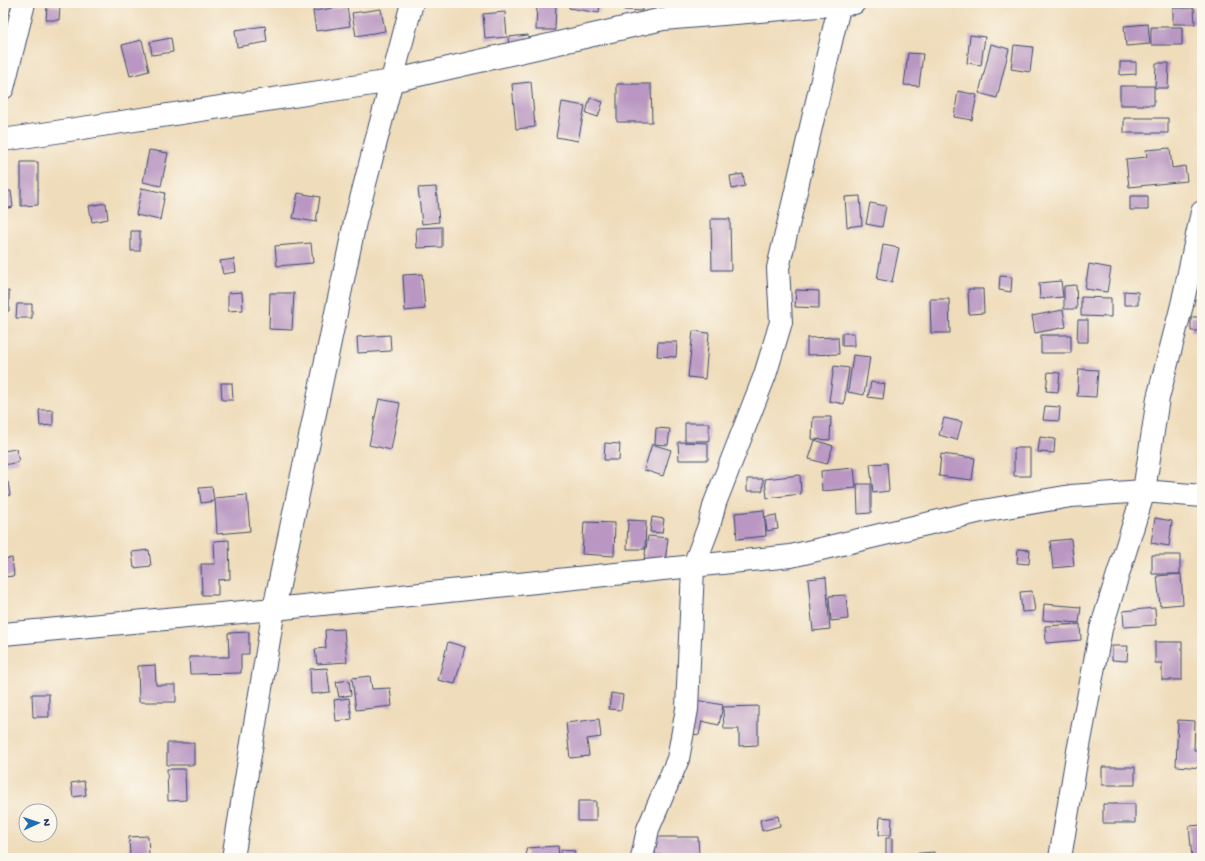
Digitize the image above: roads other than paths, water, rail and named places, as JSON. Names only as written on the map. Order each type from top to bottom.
[{"type":"street","points":[[3,88],[24,3]]},
{"type":"street","points":[[233,858],[274,609],[356,222],[412,3]]},
{"type":"street","points":[[3,140],[392,81],[663,19],[845,3],[778,268],[781,322],[765,375],[715,503],[709,526],[693,568],[687,709],[678,759],[648,829],[642,858]]},
{"type":"street","points":[[1060,858],[1076,762],[1101,630],[1144,491],[1158,398],[1182,305],[1202,212]]},
{"type":"street","points":[[3,634],[693,568],[791,556],[977,512],[1071,496],[1144,491],[1202,496]]}]
